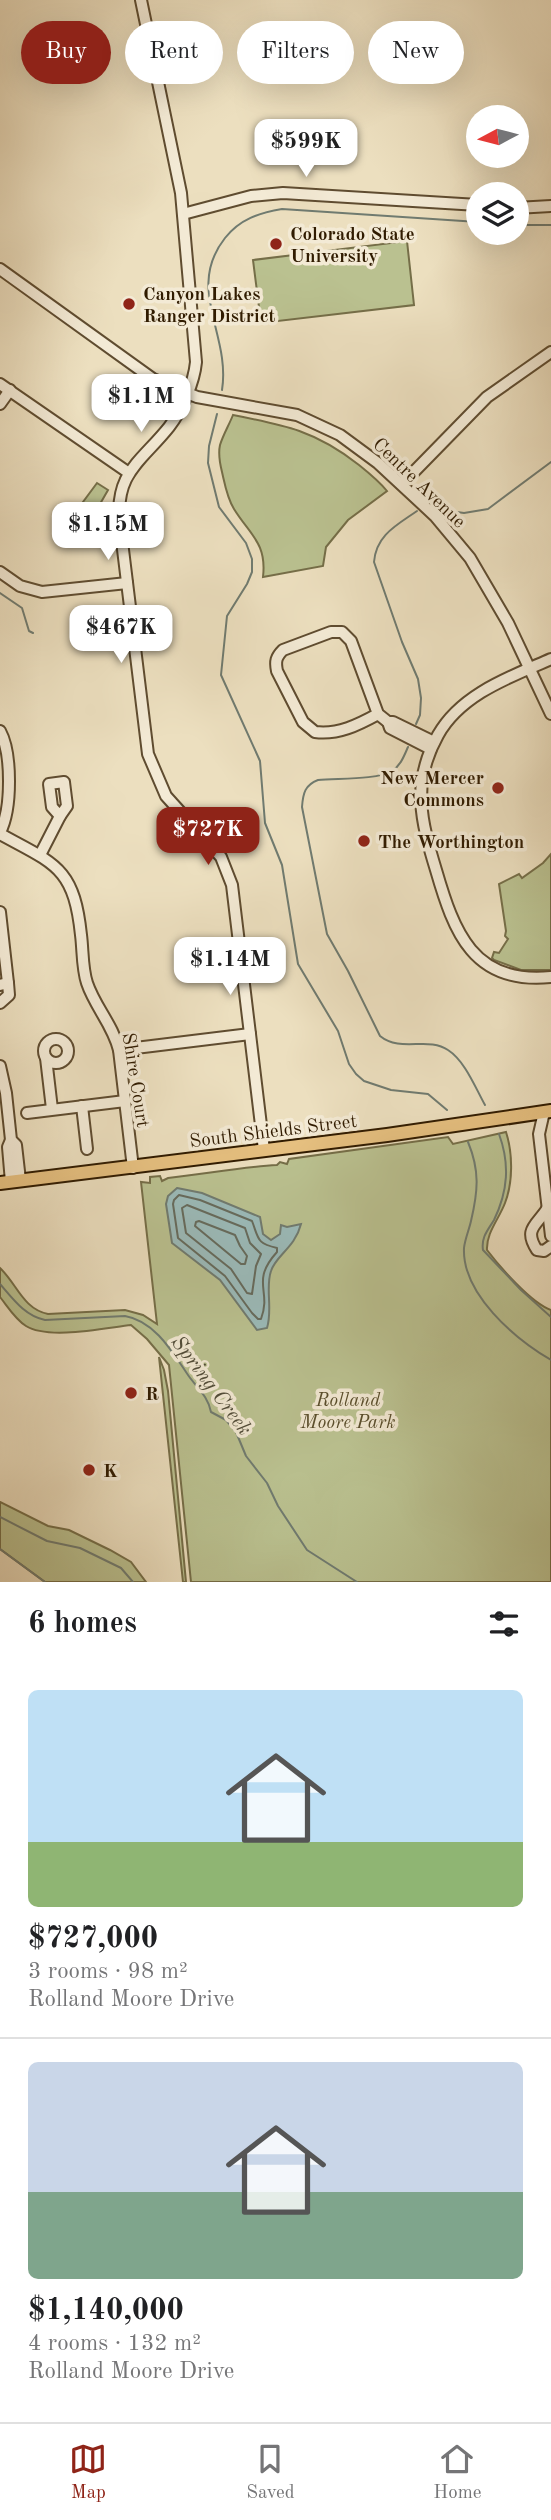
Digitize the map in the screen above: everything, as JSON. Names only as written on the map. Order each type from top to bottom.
[{"type":"main road","name":"South Shields Street","points":[[10,1182],[387,1135],[548,1111]]},
{"type":"street","points":[[141,0],[181,193],[196,362],[186,394],[170,426],[129,473],[122,490],[119,511],[148,754],[166,796],[209,842],[227,869],[236,916],[264,1150]]},
{"type":"street","points":[[183,214],[251,196],[283,193],[466,204]]},
{"type":"street","points":[[529,207],[551,206]]},
{"type":"street","name":"Centre Avenue","points":[[0,269],[142,371],[186,394],[210,401],[290,413],[324,426],[353,444],[402,484],[435,516],[470,558],[531,668],[551,714]]},
{"type":"street","points":[[402,484],[486,397],[551,352]]},
{"type":"street","points":[[0,404],[5,387],[129,473]]},
{"type":"street","points":[[0,572],[20,586],[42,592],[127,583]]},
{"type":"street","points":[[378,714],[354,727],[333,732],[315,732],[303,722],[277,671],[277,656],[283,650],[331,632],[342,632],[351,641],[378,714],[433,746]]},
{"type":"street","points":[[551,659],[474,696],[455,713],[433,746],[422,775],[421,815],[437,874],[458,933],[480,958],[503,972],[529,978],[551,977]]},
{"type":"street","points":[[0,833],[9,803],[1,731]]},
{"type":"street","points":[[40,855],[60,816]]},
{"type":"street","name":"Shire Court","points":[[0,833],[55,865],[73,890],[78,908],[87,983],[115,1034],[119,1050],[133,1168]]},
{"type":"street","points":[[0,912],[4,984],[9,995],[0,1003]]},
{"type":"street","points":[[119,1050],[250,1034]]},
{"type":"street","points":[[46,1058],[52,1109]]},
{"type":"street","points":[[0,1066],[6,1093],[7,1132],[16,1145],[10,1182]]},
{"type":"street","points":[[27,1112],[125,1101]]},
{"type":"street","points":[[82,1106],[87,1149]]},
{"type":"street","points":[[539,1134],[548,1111]]},
{"type":"street","points":[[530,1114],[539,1134],[551,1236]]},
{"type":"street","points":[[547,1209],[533,1224],[532,1238],[537,1250],[544,1251],[551,1246]]},
{"type":"green space","points":[[407,241],[414,305],[261,323],[253,260]]},
{"type":"green space","points":[[233,415],[284,426],[314,437],[343,453],[387,491],[348,520],[326,547],[323,566],[263,577],[264,565],[260,547],[232,505],[221,466],[220,445]]},
{"type":"green space","points":[[97,483],[108,490],[96,511],[83,502]]},
{"type":"green space","points":[[551,854],[551,970],[521,970],[494,960],[494,952],[499,953],[508,939],[505,936],[499,884],[519,874],[522,878]]},
{"type":"green space","name":"Rolland Moore Park","points":[[506,1132],[511,1159],[510,1186],[493,1226],[487,1250],[525,1292],[551,1310],[551,1582],[191,1582],[169,1365],[131,1325],[62,1333],[26,1326],[0,1297],[0,1268],[26,1301],[39,1311],[48,1314],[125,1310],[143,1315],[157,1324],[141,1182],[150,1183],[150,1177],[160,1176],[162,1181],[168,1178],[277,1165],[280,1162],[287,1164],[289,1159],[448,1137],[453,1144]]},
{"type":"green space","points":[[159,1357],[168,1391],[186,1582],[183,1582]]},
{"type":"green space","points":[[0,1502],[48,1526],[69,1530],[110,1550],[131,1562],[146,1582],[45,1582],[0,1549]]},
{"type":"water","points":[[177,1188],[202,1193],[260,1217],[263,1234],[271,1240],[280,1234],[281,1225],[287,1227],[301,1224],[294,1239],[271,1271],[267,1328],[257,1330],[220,1280],[172,1243],[166,1204],[168,1196]]},
{"type":"waterway","points":[[222,390],[221,350],[209,294],[209,275],[214,257],[225,238],[244,222],[282,209],[466,221]]},
{"type":"waterway","points":[[529,225],[551,225]]},
{"type":"waterway","points":[[217,414],[208,463],[219,507],[246,543],[252,559],[252,572],[247,584],[227,616],[221,675],[260,761],[265,823],[282,865],[298,964],[338,1031],[349,1064],[356,1074],[364,1081],[391,1090],[428,1094],[447,1110]]},
{"type":"waterway","points":[[443,510],[464,513],[488,509],[551,462]]},
{"type":"waterway","points":[[416,724],[420,715],[421,698],[418,679],[374,562],[383,538],[417,511]]},
{"type":"waterway","points":[[0,593],[22,608],[29,631],[33,633]]},
{"type":"waterway","points":[[408,747],[398,766],[385,774],[318,780],[306,790],[302,807],[327,934],[380,1036],[397,1043],[432,1044],[448,1050],[465,1067],[485,1105]]},
{"type":"waterway","points":[[499,1134],[505,1156],[505,1188],[499,1209],[484,1237],[483,1250],[551,1317]]},
{"type":"waterway","points":[[468,1142],[475,1162],[477,1181],[464,1248],[472,1282],[481,1298],[507,1327],[551,1360]]},
{"type":"waterway","name":"Spring Creek","points":[[0,1284],[20,1306],[38,1318],[45,1320],[125,1316],[136,1319],[154,1331],[202,1392],[211,1412],[226,1420],[236,1432],[246,1456],[267,1483],[278,1506],[307,1550],[357,1582]]},
{"type":"waterway","points":[[0,1517],[47,1541],[80,1548],[121,1568],[133,1582]]},
{"type":"waterway","points":[[0,1549],[45,1582]]},
{"type":"place","name":"Colorado State University","points":[[276,244]]},
{"type":"place","name":"Canyon Lakes Ranger District","points":[[129,304]]},
{"type":"place","name":"New Mercer Commons","points":[[498,788]]},
{"type":"place","name":"The Worthington","points":[[364,841]]},
{"type":"place","name":"R","points":[[131,1393]]},
{"type":"place","name":"K","points":[[89,1470]]}]
